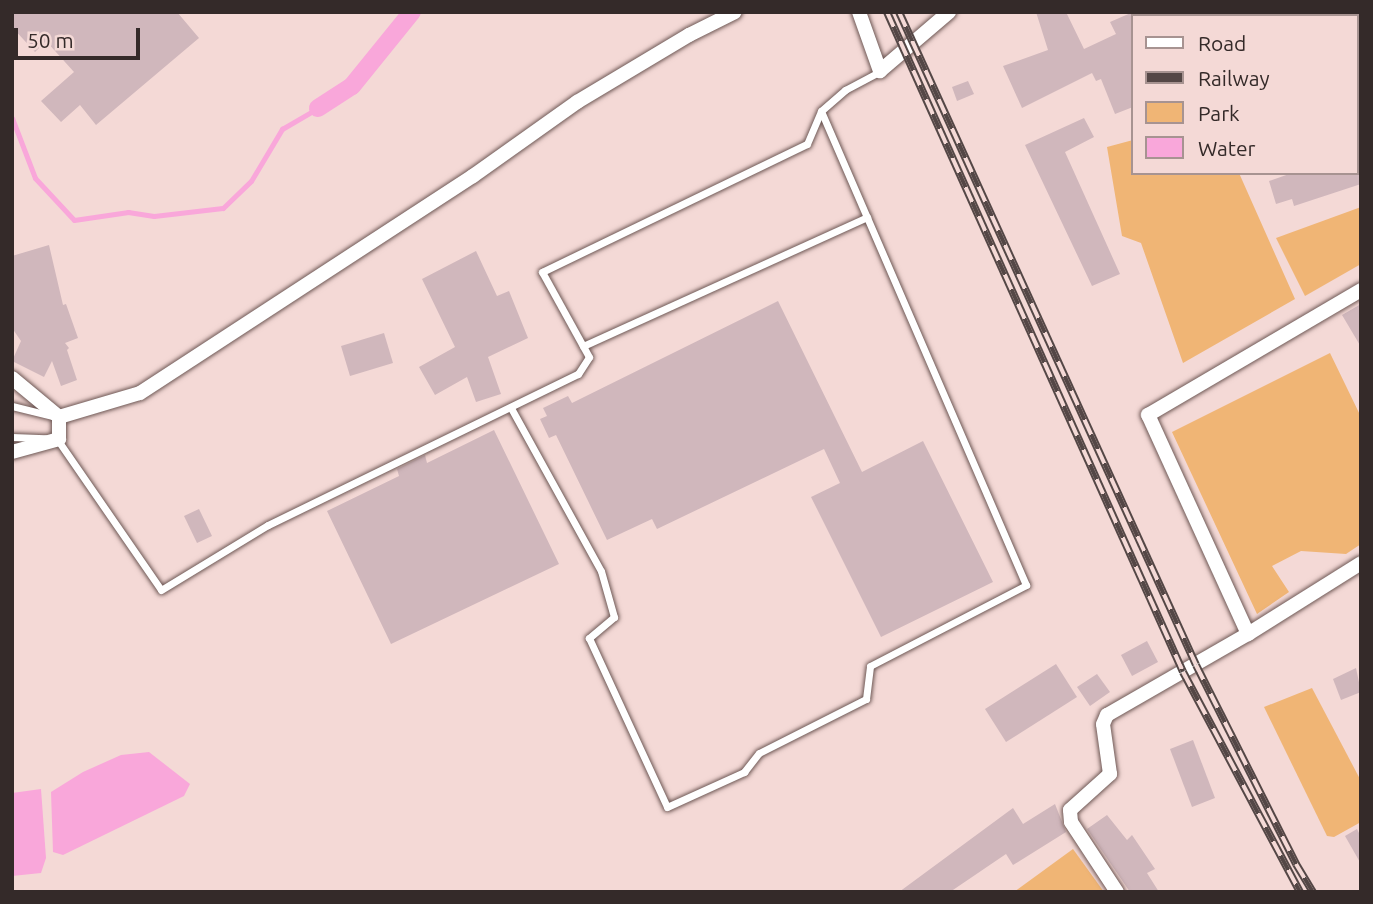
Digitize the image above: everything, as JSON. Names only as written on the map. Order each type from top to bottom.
[{"type":"street","points":[[59,417],[140,393],[474,176],[577,102],[689,35],[734,12]]},
{"type":"street","points":[[859,12],[880,71],[949,12]]},
{"type":"street","points":[[1248,634],[1149,415],[1361,290]]},
{"type":"street","points":[[12,379],[59,417]]},
{"type":"street","points":[[12,452],[59,439],[59,417]]},
{"type":"street","points":[[1117,892],[1071,822],[1070,810],[1110,774],[1102,724],[1107,715],[1248,634],[1361,563]]},
{"type":"lane","points":[[12,437],[59,439],[161,590],[268,525],[578,374],[589,357],[542,272],[807,144],[821,111],[845,90],[880,71]]},
{"type":"lane","points":[[511,408],[601,571],[614,617],[589,638],[667,807],[744,772],[758,752],[866,699],[870,666],[1026,585],[821,111]]},
{"type":"lane","points":[[583,346],[867,217]]},
{"type":"lane","points":[[12,406],[59,417]]},
{"type":"green space","points":[[1132,140],[1132,175],[1240,175],[1295,299],[1183,363],[1141,243],[1122,236],[1107,147]]},
{"type":"green space","points":[[1361,207],[1361,264],[1305,296],[1276,238]]},
{"type":"green space","points":[[1330,353],[1361,417],[1361,544],[1346,554],[1301,551],[1272,566],[1289,592],[1257,614],[1172,432]]},
{"type":"green space","points":[[1312,688],[1361,781],[1361,822],[1334,837],[1327,836],[1264,707]]},
{"type":"green space","points":[[1073,849],[1104,892],[1014,892]]},
{"type":"water","points":[[149,752],[190,784],[184,796],[63,855],[53,852],[51,792],[83,772],[121,755]]},
{"type":"water","points":[[41,789],[46,858],[41,873],[12,876],[12,793]]},
{"type":"building","points":[[12,12],[177,12],[199,38],[96,125],[80,105],[61,122],[41,101],[74,72],[46,41],[35,52],[12,27]]},
{"type":"building","points":[[1036,12],[1066,12],[1084,49],[1116,34],[1110,22],[1133,12],[1132,107],[1115,114],[1101,79],[1096,81],[1092,73],[1022,108],[1003,66],[1048,50]]},
{"type":"building","points":[[968,81],[974,94],[957,101],[952,87]]},
{"type":"building","points":[[1084,118],[1094,137],[1065,152],[1120,274],[1092,286],[1025,145]]},
{"type":"building","points":[[1361,173],[1361,184],[1294,206],[1292,199],[1276,204],[1269,181],[1286,175]]},
{"type":"building","points":[[49,245],[63,305],[66,304],[78,338],[65,343],[69,348],[67,350],[77,380],[61,386],[52,361],[44,377],[12,361],[21,341],[12,328],[12,256]]},
{"type":"building","points":[[476,251],[497,296],[509,291],[528,338],[488,357],[501,394],[476,402],[467,377],[435,395],[419,367],[455,347],[422,279]]},
{"type":"building","points":[[778,301],[862,472],[923,441],[993,582],[881,637],[811,497],[840,483],[824,449],[657,529],[652,519],[607,540],[556,435],[549,438],[540,419],[547,416],[543,408],[568,396],[572,403]]},
{"type":"building","points":[[1361,304],[1361,347],[1342,315]]},
{"type":"building","points":[[384,333],[393,363],[350,376],[341,346]]},
{"type":"building","points":[[494,430],[559,564],[391,644],[327,511],[399,476],[397,469],[425,455],[427,463]]},
{"type":"building","points":[[199,509],[212,536],[197,543],[184,516]]},
{"type":"building","points":[[1147,641],[1158,662],[1132,676],[1121,655]]},
{"type":"building","points":[[1056,664],[1077,697],[1006,742],[985,709]]},
{"type":"building","points":[[1356,668],[1361,692],[1341,700],[1333,679]]},
{"type":"building","points":[[1097,674],[1110,692],[1090,706],[1077,687]]},
{"type":"building","points":[[1193,740],[1215,798],[1192,807],[1170,749]]},
{"type":"building","points":[[1055,804],[1066,832],[1013,865],[1006,854],[950,892],[899,892],[1013,808],[1023,824]]},
{"type":"building","points":[[1107,815],[1127,840],[1132,835],[1155,869],[1147,873],[1159,892],[1130,892],[1087,829]]},
{"type":"building","points":[[1357,829],[1361,837],[1361,864],[1345,836]]},
{"type":"waterway","points":[[318,108],[352,86],[412,12]]},
{"type":"waterway","points":[[12,118],[35,178],[74,220],[128,212],[154,216],[223,208],[251,181],[282,129],[318,108]]},
{"type":"railway","points":[[887,12],[1183,672],[1300,892]]},
{"type":"railway","points":[[899,12],[1196,665],[1296,864],[1313,892]]}]
